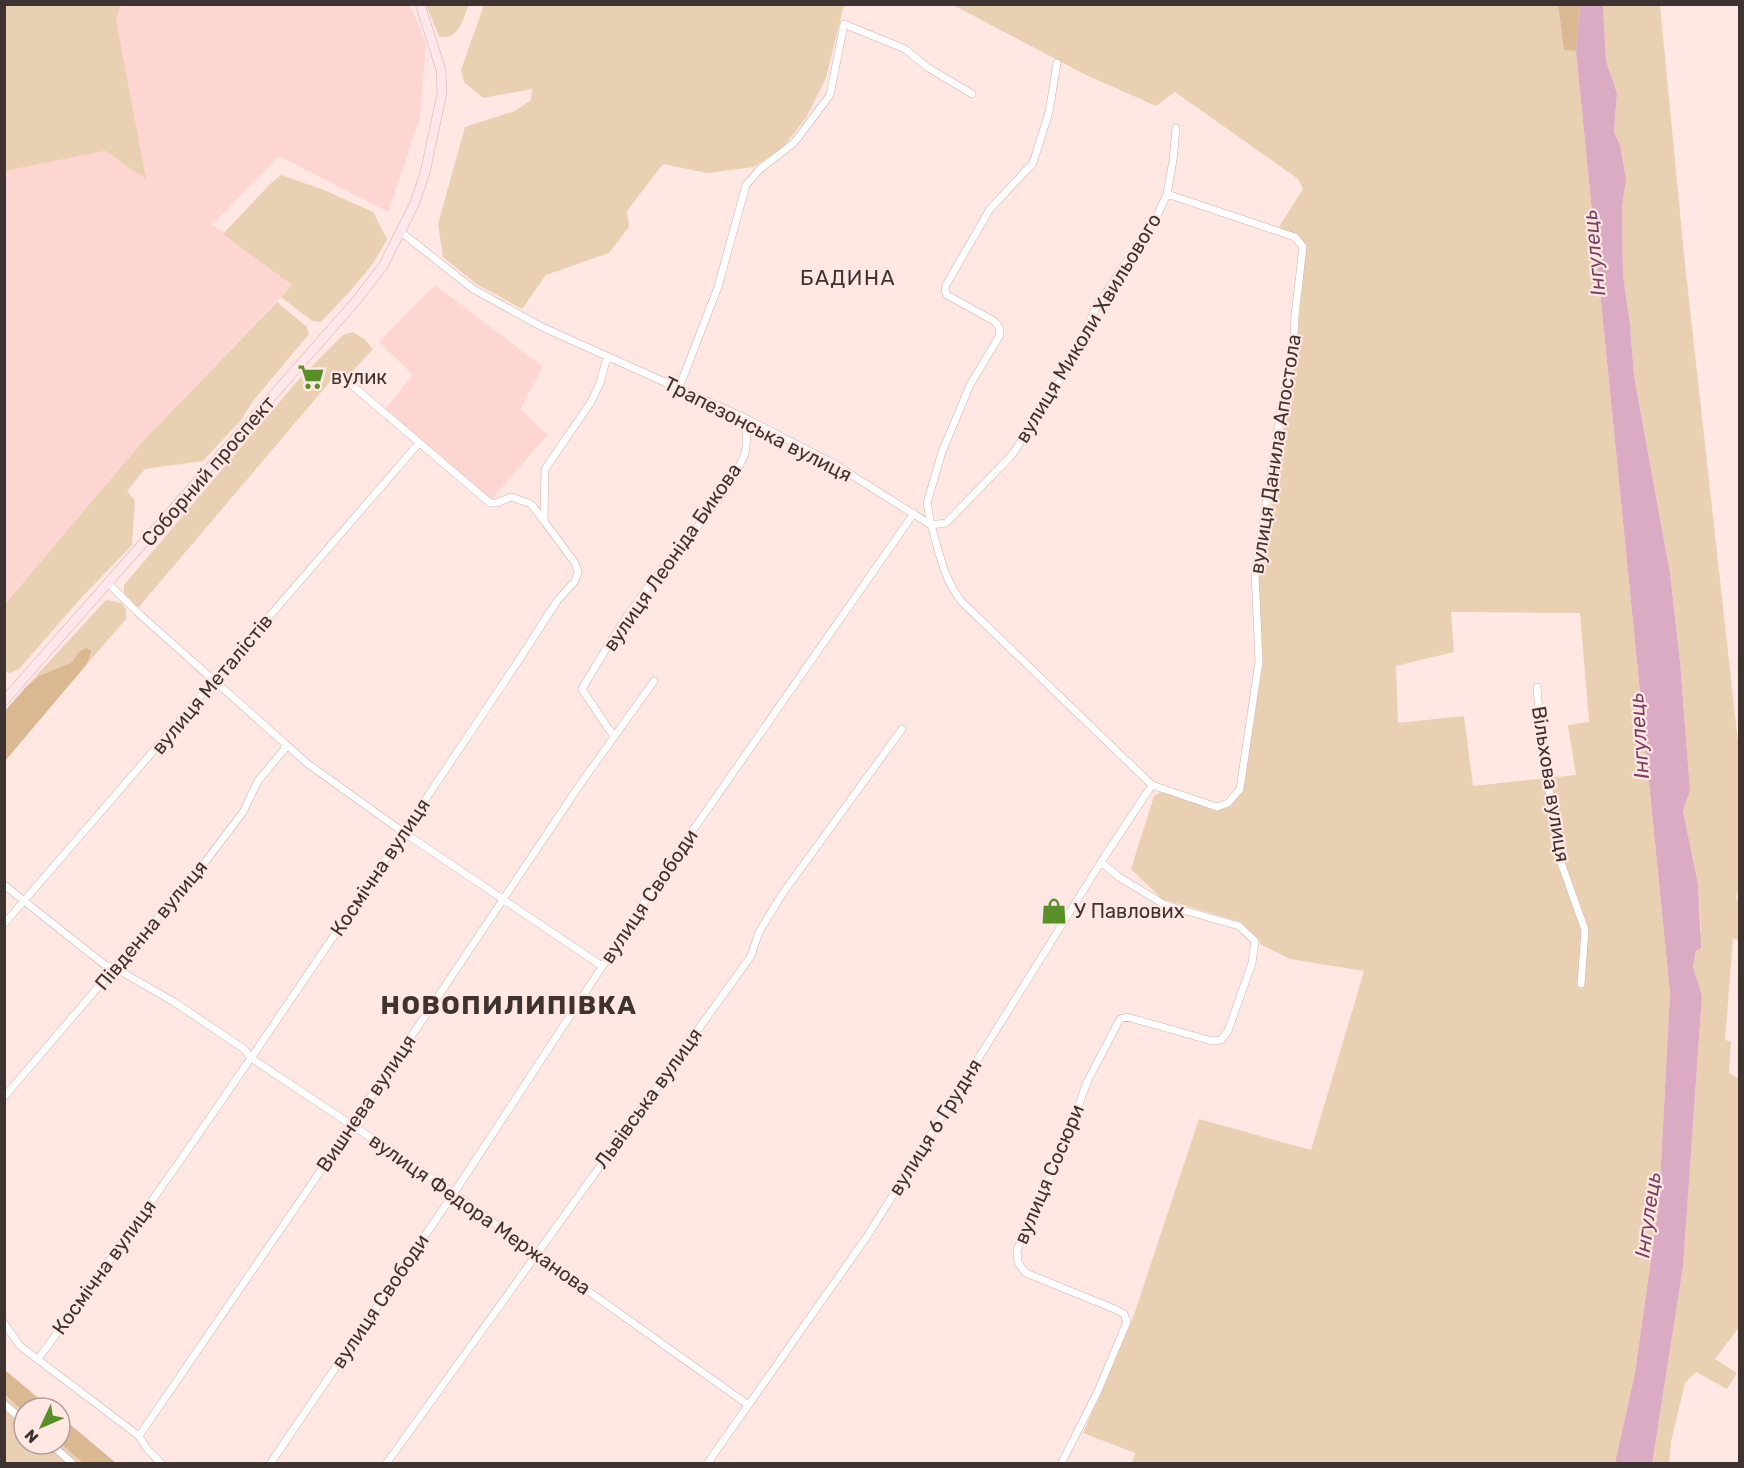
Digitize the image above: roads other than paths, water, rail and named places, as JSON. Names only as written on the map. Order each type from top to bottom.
[{"type":"main road","name":"Соборний проспект","points":[[4,701],[356,301],[383,266],[414,205],[425,173],[441,93],[441,70],[420,4]]},
{"type":"street","points":[[679,388],[718,287],[746,185],[760,169],[794,143],[830,95],[844,24],[905,49],[927,67],[972,94]]},
{"type":"street","points":[[1057,63],[1049,112],[1033,163],[990,209],[946,285],[947,295],[994,321],[999,327],[1000,335],[970,385],[942,452],[927,503],[931,525],[952,590],[1152,784]]},
{"type":"street","name":"вулиця Миколи Хвильового","points":[[931,525],[946,524],[1012,455],[1047,402],[1076,353],[1095,309],[1156,218],[1167,194],[1176,128]]},
{"type":"street","name":"вулиця Данила Апостола","points":[[1152,784],[1217,807],[1228,803],[1240,789],[1259,661],[1255,573],[1281,410],[1293,353],[1303,247],[1295,237],[1167,194]]},
{"type":"street","name":"Трапезонська вулиця","points":[[401,232],[473,289],[542,327],[747,419],[831,462],[931,525]]},
{"type":"street","points":[[544,521],[545,469],[591,402],[600,383],[607,357]]},
{"type":"street","points":[[340,375],[419,444]]},
{"type":"street","name":"вулиця Леоніда Бикова","points":[[614,737],[582,689],[650,585],[725,487],[745,453],[747,419]]},
{"type":"street","name":"Космічна вулиця","points":[[38,1359],[110,1261],[251,1058],[557,602],[575,581],[578,572],[575,563],[531,504],[511,497],[497,503],[490,503],[419,444]]},
{"type":"street","name":"вулиця Металістів","points":[[4,924],[419,444]]},
{"type":"street","name":"вулиця Свободи","points":[[270,1464],[454,1193],[674,857],[914,513]]},
{"type":"street","points":[[109,584],[137,612],[308,764],[403,832],[602,966]]},
{"type":"street","name":"Вишнева вулиця","points":[[139,1436],[352,1125],[581,783],[654,681]]},
{"type":"street","name":"Вільхова вулиця","points":[[1537,687],[1540,726],[1558,854],[1585,930],[1581,984]]},
{"type":"street","name":"Львівська вулиця","points":[[386,1464],[751,956],[759,932],[783,893],[902,729]]},
{"type":"street","name":"Південна вулиця","points":[[4,1097],[212,853],[243,812],[258,781],[287,746]]},
{"type":"street","name":"вулиця 6 Грудня","points":[[707,1464],[868,1235],[1152,784]]},
{"type":"street","name":"вулиця Сосюри","points":[[1061,1464],[1097,1393],[1127,1322],[1124,1314],[1117,1310],[1026,1273],[1018,1263],[1017,1250],[1062,1151],[1087,1082],[1120,1019],[1127,1017],[1212,1041],[1221,1040],[1228,1031],[1248,973],[1255,941],[1239,926],[1165,904],[1119,878],[1101,862]]},
{"type":"street","name":"вулиця Федора Мержанова","points":[[4,885],[105,965],[115,968],[174,1002],[244,1049],[251,1058],[361,1129],[454,1193],[747,1404]]},
{"type":"street","points":[[4,1323],[20,1346],[139,1436],[147,1449],[162,1464]]},
{"type":"place","name":"вулик","points":[[311,377]]},
{"type":"place","name":"У Павлових","points":[[1054,911]]},
{"type":"district","name":"БАДИНА","points":[[848,278]]},
{"type":"district","name":"НОВОПИЛИПІВКА","points":[[509,1005]]},
{"type":"water label","name":"Інгулець","points":[[1594,253]]},
{"type":"water label","name":"Інгулець","points":[[1639,736]]},
{"type":"water label","name":"Інгулець","points":[[1648,1215]]}]
